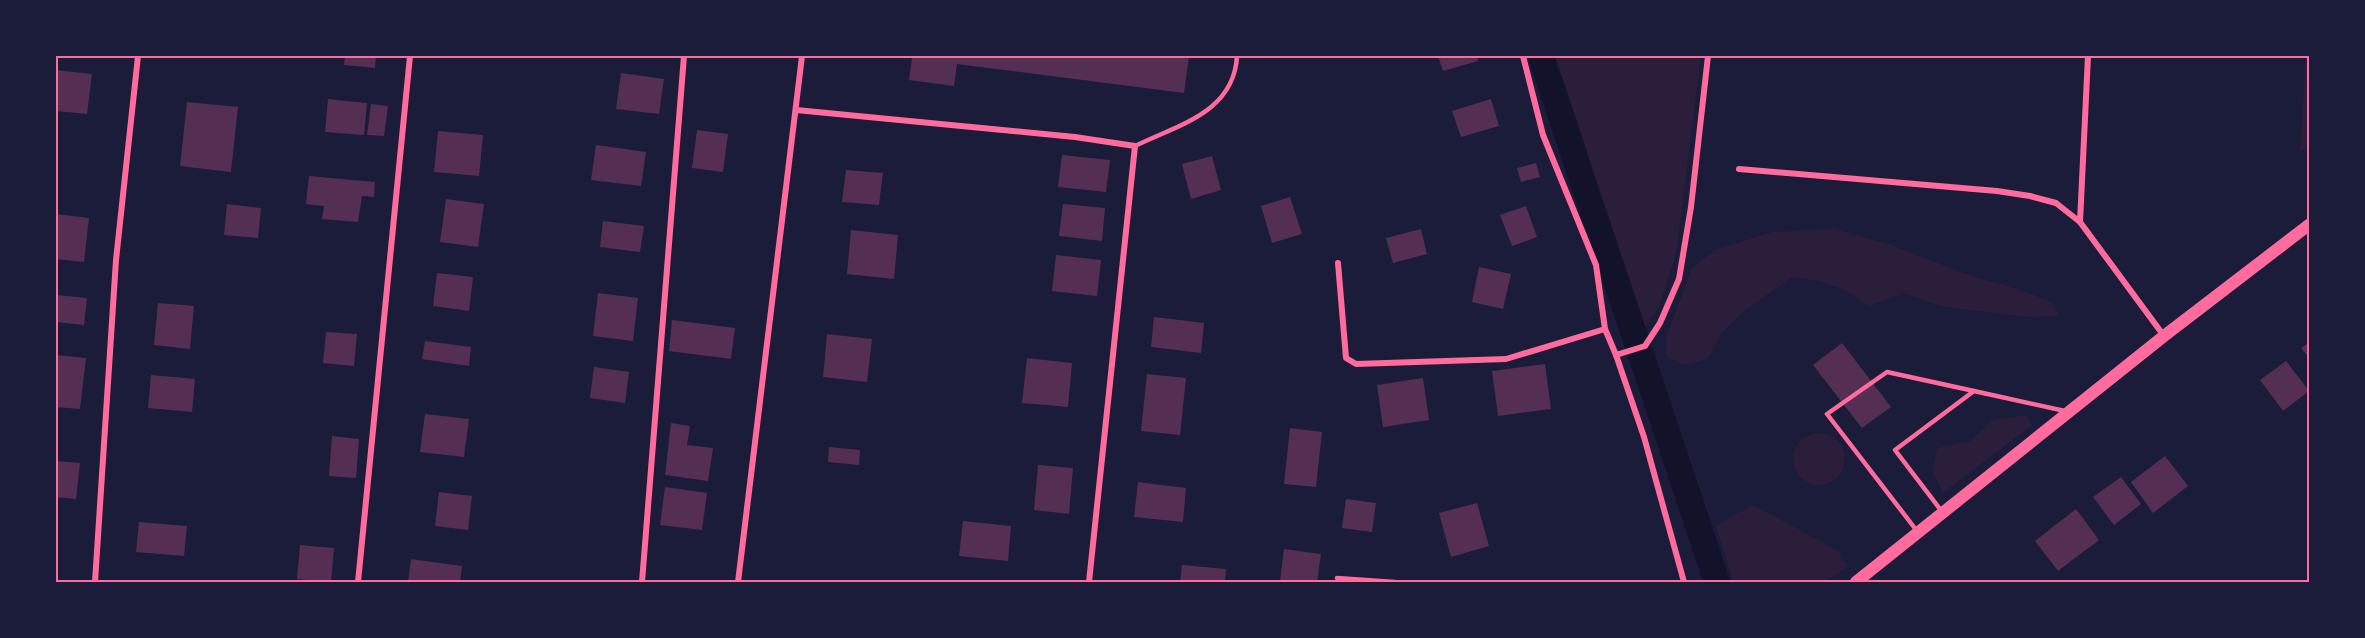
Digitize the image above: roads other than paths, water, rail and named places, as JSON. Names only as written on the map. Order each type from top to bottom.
[{"type":"main road","points":[[1856,582],[1919,534],[2164,336],[2310,224]]},
{"type":"street","points":[[95,582],[116,261],[138,56]]},
{"type":"street","points":[[358,582],[410,56]]},
{"type":"street","points":[[642,582],[684,56]]},
{"type":"street","points":[[738,582],[802,56]]},
{"type":"street","points":[[1523,56],[1543,135],[1596,265],[1605,329],[1644,437],[1684,582]]},
{"type":"street","points":[[1616,355],[1645,346],[1660,323],[1679,279],[1691,207],[1708,56]]},
{"type":"street","points":[[2080,222],[2088,56]]},
{"type":"street","points":[[796,110],[1075,137],[1135,146],[1089,582]]},
{"type":"street","points":[[1739,170],[2030,196],[2056,203],[2080,222],[2164,336]]},
{"type":"street","points":[[1338,263],[1346,358],[1356,364],[1506,359],[1605,329]]},
{"type":"lane","points":[[1135,146],[1182,126],[1218,103],[1236,72],[1236,56]]},
{"type":"lane","points":[[1919,534],[1827,414],[1887,372],[2071,412]]},
{"type":"lane","points":[[1944,514],[1896,450],[1974,391]]},
{"type":"lane","points":[[1337,578],[1395,582]]},
{"type":"waterway","points":[[1541,56],[1717,582]]}]
